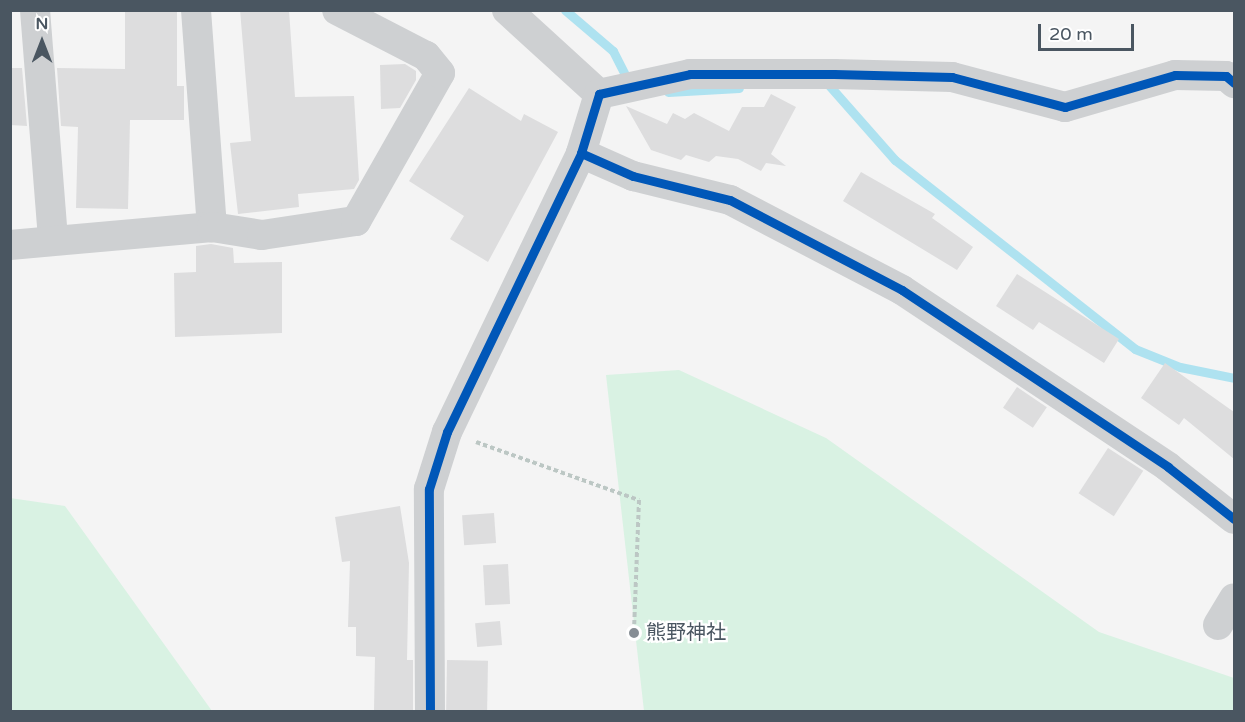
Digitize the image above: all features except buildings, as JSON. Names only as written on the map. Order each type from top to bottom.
[{"type":"street","points":[[35,10],[53,240]]},
{"type":"street","points":[[196,10],[212,228]]},
{"type":"street","points":[[10,245],[212,228],[262,235],[356,220],[433,91],[440,73],[426,56],[337,10]]},
{"type":"street","points":[[507,10],[599,94]]},
{"type":"street","points":[[599,94],[690,74],[858,74],[952,77],[1065,107],[1175,75],[1226,76],[1234,83]]},
{"type":"street","points":[[430,711],[429,489],[447,432],[581,153],[599,94]]},
{"type":"street","points":[[581,153],[633,176],[730,200],[902,290],[1168,467],[1234,519]]},
{"type":"street","points":[[1218,625],[1234,598]]},
{"type":"path","points":[[447,432],[639,500],[634,633]]},
{"type":"green space","points":[[679,370],[826,438],[1099,632],[1234,678],[1234,711],[644,711],[606,375]]},
{"type":"green space","points":[[10,498],[65,506],[212,711],[11,711]]},
{"type":"waterway","points":[[565,10],[613,51],[629,82]]},
{"type":"waterway","points":[[827,83],[895,160],[1135,349],[1180,367],[1234,378]]},
{"type":"waterway","points":[[668,92],[739,88]]},
{"type":"cycle path","points":[[430,712],[429,489],[447,432],[581,153],[599,94],[690,74],[952,77],[1065,107],[1175,75],[1226,76],[1234,83]]},
{"type":"cycle path","points":[[581,153],[633,176],[730,200],[902,290],[1168,467],[1234,519]]},
{"type":"place","name":"熊野神社","points":[[634,633]]}]
